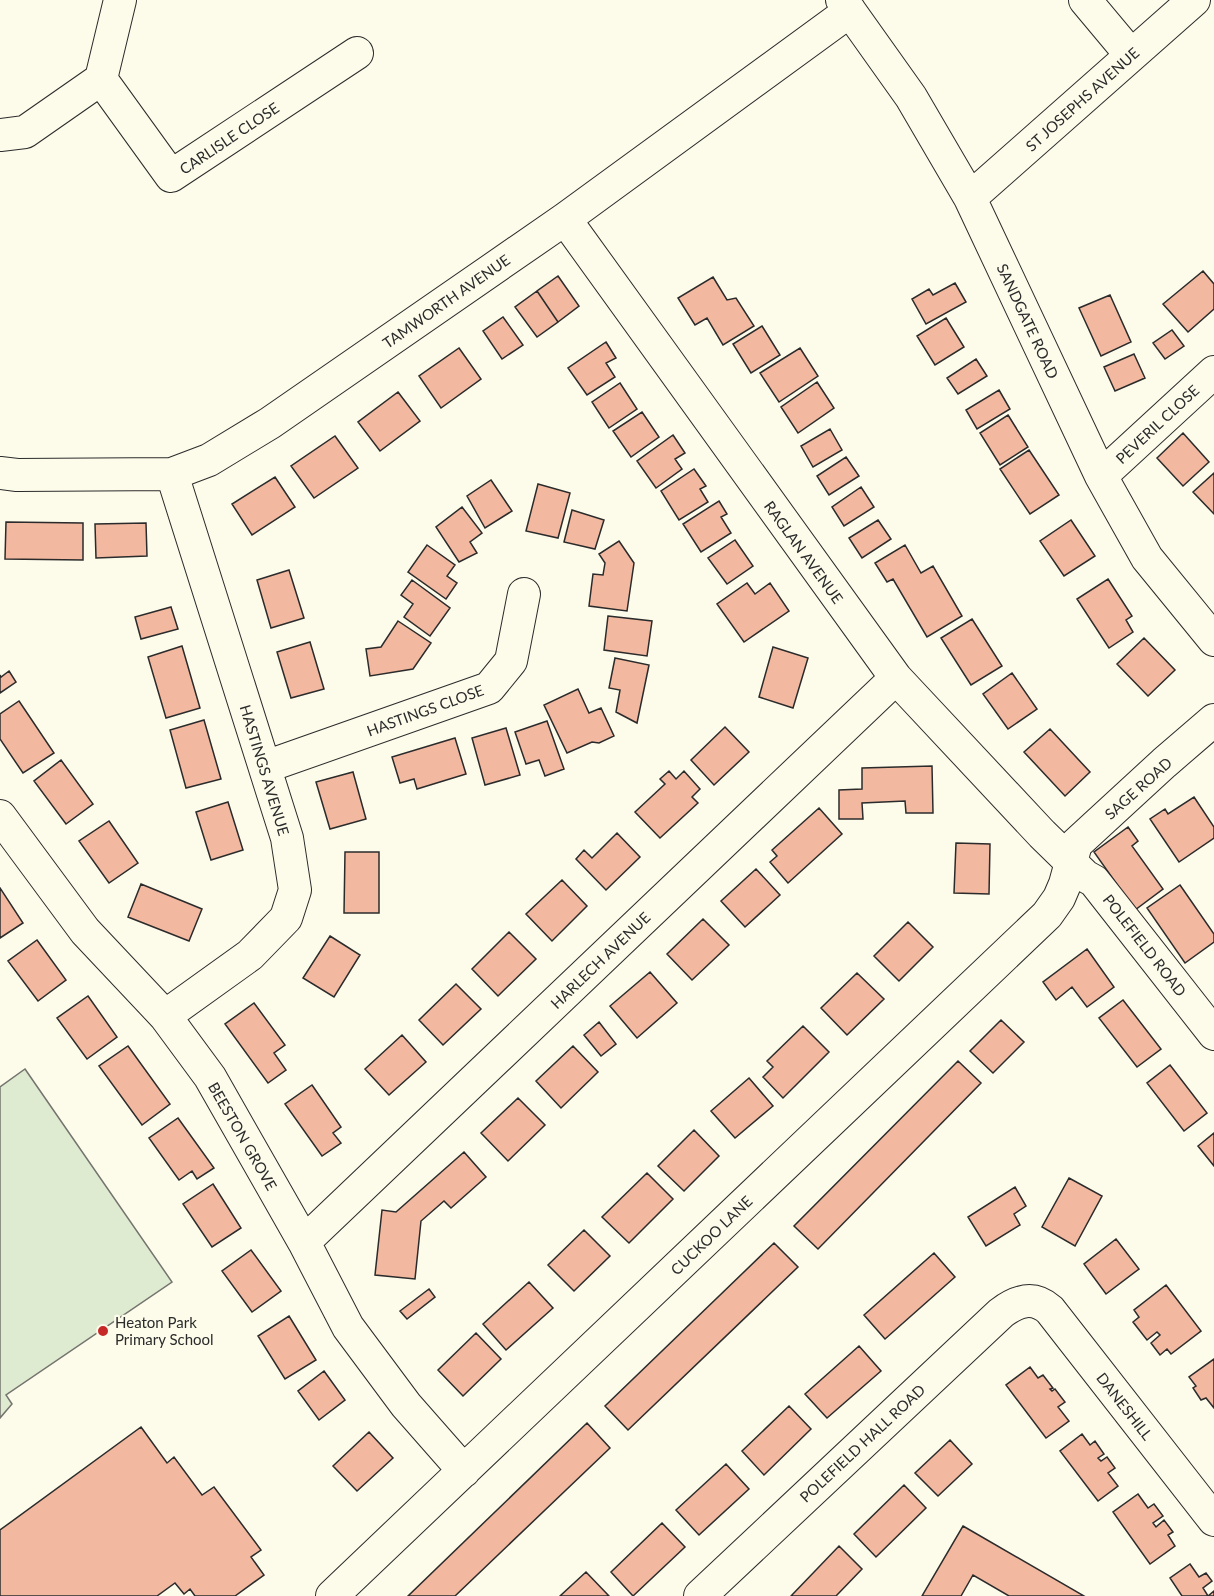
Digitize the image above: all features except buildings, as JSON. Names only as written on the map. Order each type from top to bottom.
[{"type":"street","points":[[0,135],[25,132],[101,79],[120,0]]},
{"type":"street","points":[[1085,0],[1131,56]]},
{"type":"street","name":"ST JOSEPHS AVENUE","points":[[970,198],[1194,0]]},
{"type":"street","name":"SANDGATE ROAD","points":[[846,5],[911,97],[970,198],[1101,476],[1148,558],[1214,640]]},
{"type":"street","name":"TAMWORTH AVENUE","points":[[0,473],[17,475],[172,474],[209,460],[270,423],[565,219],[846,5]]},
{"type":"street","name":"CARLISLE CLOSE","points":[[101,79],[171,176],[357,53]]},
{"type":"street","name":"RAGLAN AVENUE","points":[[565,219],[896,678],[1070,862]]},
{"type":"street","name":"PEVERIL CLOSE","points":[[1101,476],[1214,372]]},
{"type":"street","name":"HASTINGS AVENUE","points":[[165,1016],[250,955],[286,918],[295,890],[287,838],[172,474]]},
{"type":"street","name":"HASTINGS CLOSE","points":[[265,767],[489,688],[511,661],[524,594]]},
{"type":"street","name":"HARLECH AVENUE","points":[[304,1242],[896,678]]},
{"type":"street","name":"SAGE ROAD","points":[[1070,862],[1076,844],[1214,720]]},
{"type":"street","name":"BEESTON GROVE","points":[[0,816],[85,931],[165,1016],[210,1077],[304,1242],[348,1327],[406,1405],[464,1471]]},
{"type":"street","name":"POLEFIELD ROAD","points":[[1070,862],[1094,881],[1110,900],[1214,1034]]},
{"type":"street","name":"CUCKOO LANE","points":[[345,1592],[464,1471],[1047,915],[1059,898],[1070,862]]},
{"type":"street","name":"DANESHILL","points":[[1030,1300],[1050,1310],[1214,1520]]},
{"type":"street","name":"POLEFIELD HALL ROAD","points":[[700,1596],[1001,1313],[1009,1307],[1030,1300]]},
{"type":"green space","points":[[25,1069],[172,1282],[6,1395],[12,1404],[0,1418],[0,1087]]},
{"type":"place","name":"Heaton Park Primary School","points":[[103,1331]]}]
